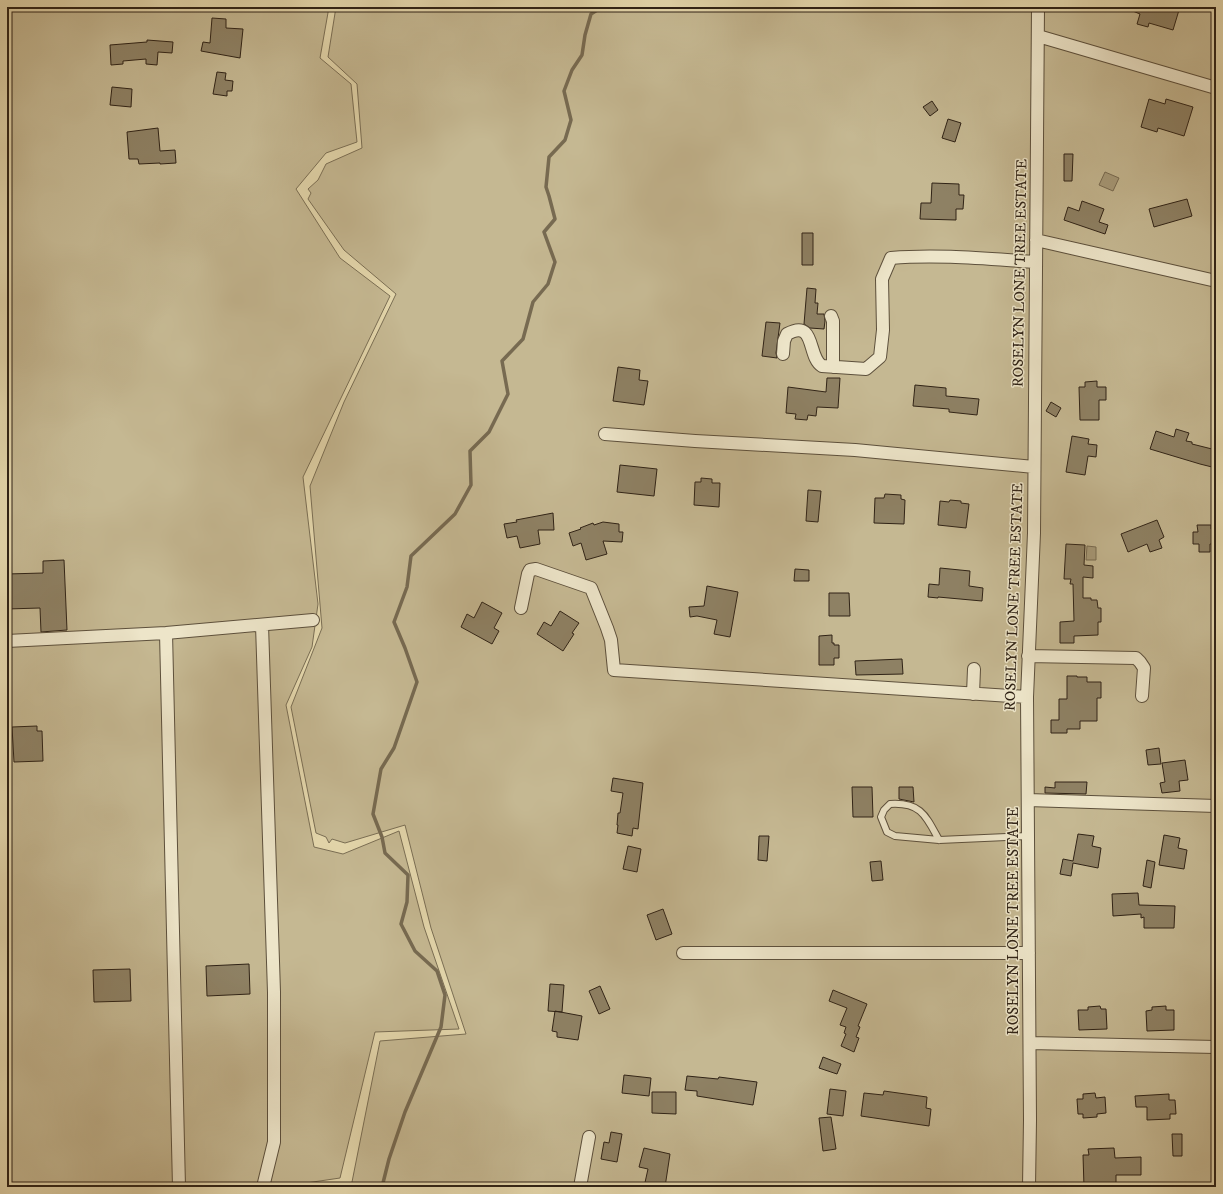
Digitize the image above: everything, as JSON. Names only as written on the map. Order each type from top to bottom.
[{"type":"street","name":"ROSELYN LONE TREE ESTATE","points":[[1029,1187],[1030,1043],[1027,697],[1034,533],[1038,7]]},
{"type":"street","points":[[1038,36],[1216,88]]},
{"type":"street","points":[[1036,240],[1216,281]]},
{"type":"street","points":[[783,354],[784,341],[787,334],[794,330],[800,329],[808,337],[819,364],[822,366],[866,369],[880,357],[883,330],[882,279],[891,258],[936,256],[1036,262]]},
{"type":"street","points":[[831,316],[834,321],[833,367]]},
{"type":"street","points":[[605,434],[695,441],[855,450],[1034,467]]},
{"type":"street","points":[[521,608],[530,570],[536,569],[591,588],[608,628],[611,640],[614,670],[1027,697]]},
{"type":"street","points":[[7,642],[166,633],[313,620]]},
{"type":"street","points":[[262,625],[274,992],[274,1142],[263,1187]]},
{"type":"street","points":[[166,633],[179,1187]]},
{"type":"street","points":[[1028,656],[1136,658],[1144,668],[1142,696]]},
{"type":"street","points":[[973,694],[974,669]]},
{"type":"street","points":[[1028,800],[1200,804],[1216,806]]},
{"type":"street","points":[[683,953],[1029,953]]},
{"type":"street","points":[[1030,1043],[1216,1047]]},
{"type":"street","points":[[580,1187],[588,1137]]},
{"type":"lane","points":[[939,840],[919,809],[910,805],[899,803],[890,804],[884,810],[881,817],[887,832],[895,836],[939,840],[1028,836]]},
{"type":"shaded area","points":[[7,7],[329,7],[320,58],[351,84],[357,142],[326,153],[296,189],[340,258],[390,296],[303,477],[318,604],[312,647],[286,705],[314,847],[343,854],[399,831],[424,927],[459,1029],[375,1032],[340,1178],[279,1187],[7,1187]]},
{"type":"shaded area","points":[[336,7],[1216,7],[1216,1187],[351,1187],[380,1041],[466,1034],[431,928],[405,825],[345,843],[332,839],[329,843],[326,837],[316,833],[291,707],[322,628],[310,486],[344,402],[396,294],[344,250],[308,199],[311,193],[308,189],[318,180],[326,164],[362,148],[357,84],[328,57]]},
{"type":"shaded area","points":[[1105,172],[1119,178],[1113,191],[1099,185]]},
{"type":"shaded area","points":[[1087,546],[1096,547],[1096,560],[1086,560]]},
{"type":"building","points":[[1123,7],[1170,7],[1179,10],[1173,30],[1149,23],[1148,27],[1137,24],[1140,14]]},
{"type":"building","points":[[212,18],[226,19],[226,28],[243,29],[240,58],[201,51],[203,42],[210,43]]},
{"type":"building","points":[[147,40],[173,42],[172,53],[158,52],[157,65],[146,64],[146,59],[123,61],[123,64],[111,65],[110,45],[147,42]]},
{"type":"building","points":[[217,72],[226,73],[225,80],[233,81],[232,91],[227,91],[227,96],[213,94]]},
{"type":"building","points":[[112,87],[132,89],[131,107],[110,105]]},
{"type":"building","points":[[1149,99],[1165,104],[1166,99],[1193,107],[1184,136],[1158,128],[1157,132],[1141,127]]},
{"type":"building","points":[[932,101],[938,110],[930,116],[923,107]]},
{"type":"building","points":[[948,119],[961,123],[955,142],[942,138]]},
{"type":"building","points":[[158,128],[160,151],[175,150],[176,163],[139,164],[138,159],[129,159],[127,132]]},
{"type":"building","points":[[1064,154],[1073,154],[1072,181],[1064,181]]},
{"type":"building","points":[[932,183],[959,184],[959,195],[964,195],[963,209],[956,209],[956,220],[920,219],[921,203],[931,203]]},
{"type":"building","points":[[1187,199],[1192,216],[1154,227],[1149,209]]},
{"type":"building","points":[[1082,201],[1104,209],[1099,222],[1108,225],[1105,234],[1064,220],[1068,207],[1079,211]]},
{"type":"building","points":[[802,233],[813,233],[813,265],[802,265]]},
{"type":"building","points":[[807,288],[816,289],[815,303],[818,303],[817,314],[824,314],[824,329],[810,328],[804,324]]},
{"type":"building","points":[[766,322],[780,323],[776,353],[777,358],[762,356]]},
{"type":"building","points":[[618,367],[640,370],[639,380],[648,381],[644,405],[613,401]]},
{"type":"building","points":[[827,378],[840,378],[838,408],[817,407],[816,416],[808,415],[807,420],[795,419],[796,414],[786,413],[788,387],[826,392]]},
{"type":"building","points":[[1097,381],[1097,387],[1106,387],[1106,400],[1099,400],[1099,420],[1080,420],[1079,387],[1085,387],[1085,382]]},
{"type":"building","points":[[915,385],[946,388],[946,396],[979,399],[977,415],[949,412],[949,409],[913,406]]},
{"type":"building","points":[[1051,402],[1061,408],[1056,417],[1046,411]]},
{"type":"building","points":[[1176,429],[1189,433],[1186,441],[1216,450],[1216,468],[1150,449],[1156,431],[1174,437]]},
{"type":"building","points":[[1072,436],[1089,439],[1088,444],[1097,445],[1096,457],[1088,456],[1085,475],[1066,472]]},
{"type":"building","points":[[620,465],[657,469],[654,496],[617,492]]},
{"type":"building","points":[[701,478],[712,479],[712,483],[720,483],[719,507],[694,505],[695,482],[701,482]]},
{"type":"building","points":[[808,490],[821,491],[818,522],[806,521]]},
{"type":"building","points":[[885,494],[901,495],[901,499],[905,500],[904,524],[874,523],[875,498],[884,498]]},
{"type":"building","points":[[950,500],[961,501],[961,503],[969,504],[966,528],[938,525],[940,501],[949,502]]},
{"type":"building","points":[[553,513],[554,530],[538,530],[540,544],[520,548],[517,536],[507,538],[504,524],[517,522],[516,520]]},
{"type":"building","points":[[1157,520],[1164,537],[1159,540],[1162,548],[1150,552],[1147,544],[1128,552],[1121,534]]},
{"type":"building","points":[[603,522],[619,524],[619,532],[623,532],[622,542],[603,541],[607,554],[586,560],[581,543],[573,546],[569,533],[593,523],[594,525]]},
{"type":"building","points":[[1197,525],[1211,525],[1211,529],[1216,529],[1216,544],[1210,544],[1210,552],[1199,552],[1199,544],[1193,544],[1193,532],[1198,532]]},
{"type":"building","points":[[1066,544],[1085,545],[1084,565],[1093,566],[1093,578],[1083,577],[1083,598],[1097,600],[1098,608],[1101,608],[1101,622],[1098,622],[1098,635],[1074,636],[1074,643],[1060,643],[1060,622],[1074,621],[1073,584],[1070,584],[1071,579],[1064,579]]},
{"type":"building","points":[[64,560],[67,630],[41,632],[40,608],[7,609],[7,574],[43,573],[43,561]]},
{"type":"building","points":[[940,568],[970,571],[969,586],[983,588],[982,601],[928,597],[929,584],[939,585]]},
{"type":"building","points":[[795,569],[809,570],[809,581],[794,581]]},
{"type":"building","points":[[707,586],[738,592],[730,637],[714,634],[717,620],[697,616],[690,617],[689,607],[704,606]]},
{"type":"building","points":[[829,593],[849,593],[850,616],[829,616]]},
{"type":"building","points":[[482,602],[502,613],[494,628],[499,631],[492,644],[461,627],[467,614],[474,618]]},
{"type":"building","points":[[560,611],[579,623],[563,651],[537,634],[544,622],[551,626]]},
{"type":"building","points":[[832,635],[832,643],[834,643],[834,645],[839,645],[839,658],[834,658],[834,665],[819,665],[819,636]]},
{"type":"building","points":[[902,659],[903,674],[856,675],[855,661]]},
{"type":"building","points":[[1067,676],[1087,677],[1087,682],[1101,682],[1101,698],[1097,698],[1097,721],[1080,721],[1080,729],[1067,729],[1067,733],[1051,733],[1051,720],[1059,720],[1059,699],[1067,699]]},
{"type":"building","points":[[37,726],[37,731],[42,731],[43,761],[14,762],[12,727]]},
{"type":"building","points":[[1159,748],[1161,764],[1148,765],[1146,750]]},
{"type":"building","points":[[1185,760],[1188,780],[1179,781],[1180,791],[1162,793],[1160,783],[1165,782],[1162,763]]},
{"type":"building","points":[[613,778],[643,783],[638,829],[633,828],[632,836],[617,833],[618,813],[620,813],[623,793],[611,791]]},
{"type":"building","points":[[1055,782],[1087,782],[1086,794],[1045,793],[1045,787],[1055,788]]},
{"type":"building","points":[[852,787],[872,787],[873,817],[853,817]]},
{"type":"building","points":[[899,787],[913,787],[914,802],[899,799]]},
{"type":"building","points":[[1078,834],[1094,836],[1092,846],[1101,848],[1098,868],[1073,863],[1071,876],[1060,874],[1063,859],[1073,861]]},
{"type":"building","points":[[1164,835],[1180,838],[1178,848],[1187,850],[1184,869],[1159,865]]},
{"type":"building","points":[[759,836],[769,836],[767,861],[758,860]]},
{"type":"building","points":[[628,846],[641,849],[637,872],[623,869]]},
{"type":"building","points":[[1147,860],[1155,862],[1151,888],[1143,886]]},
{"type":"building","points":[[881,861],[883,880],[872,881],[870,862]]},
{"type":"building","points":[[1138,893],[1139,905],[1175,906],[1174,928],[1144,928],[1144,917],[1141,918],[1141,914],[1113,916],[1112,894]]},
{"type":"building","points":[[663,909],[672,934],[656,940],[647,915]]},
{"type":"building","points":[[249,964],[250,994],[207,996],[206,966]]},
{"type":"building","points":[[130,969],[131,1001],[94,1002],[93,970]]},
{"type":"building","points":[[550,984],[564,985],[562,1012],[548,1011]]},
{"type":"building","points":[[600,986],[610,1009],[599,1014],[589,991]]},
{"type":"building","points":[[833,990],[867,1004],[858,1026],[860,1027],[856,1037],[859,1038],[854,1052],[841,1046],[846,1034],[844,1033],[846,1027],[840,1025],[847,1008],[829,1001]]},
{"type":"building","points":[[1100,1006],[1101,1009],[1106,1009],[1107,1029],[1079,1030],[1078,1010],[1088,1010],[1088,1007]]},
{"type":"building","points":[[1166,1006],[1166,1010],[1174,1010],[1174,1030],[1147,1031],[1146,1011],[1152,1010],[1152,1007]]},
{"type":"building","points":[[555,1011],[582,1016],[578,1040],[557,1037],[557,1032],[552,1031]]},
{"type":"building","points":[[823,1057],[841,1064],[837,1074],[819,1068]]},
{"type":"building","points":[[624,1075],[651,1078],[649,1096],[622,1093]]},
{"type":"building","points":[[687,1076],[718,1079],[719,1077],[757,1082],[753,1105],[697,1096],[697,1091],[685,1090]]},
{"type":"building","points":[[830,1089],[846,1091],[843,1116],[827,1114]]},
{"type":"building","points":[[884,1091],[927,1097],[926,1108],[931,1109],[929,1126],[861,1116],[864,1093],[883,1095]]},
{"type":"building","points":[[652,1092],[676,1092],[676,1114],[652,1113]]},
{"type":"building","points":[[1095,1093],[1096,1098],[1105,1097],[1106,1113],[1097,1114],[1097,1117],[1083,1118],[1083,1114],[1078,1114],[1077,1099],[1083,1099],[1083,1094]]},
{"type":"building","points":[[1169,1094],[1169,1100],[1175,1100],[1176,1114],[1170,1114],[1170,1119],[1147,1120],[1147,1107],[1136,1107],[1135,1096]]},
{"type":"building","points":[[831,1117],[836,1149],[823,1151],[819,1118]]},
{"type":"building","points":[[611,1132],[622,1134],[617,1162],[601,1159],[604,1142],[609,1143]]},
{"type":"building","points":[[1172,1134],[1182,1134],[1182,1156],[1173,1156]]},
{"type":"building","points":[[644,1148],[670,1154],[665,1187],[644,1187],[648,1169],[639,1167]]},
{"type":"building","points":[[1114,1148],[1115,1158],[1141,1157],[1141,1175],[1116,1175],[1116,1187],[1084,1187],[1083,1155],[1089,1155],[1088,1149]]},
{"type":"waterway","points":[[382,1187],[389,1159],[405,1112],[441,1027],[445,995],[437,971],[415,951],[401,924],[407,902],[408,875],[385,853],[382,837],[373,814],[381,769],[394,748],[417,682],[394,622],[407,587],[411,556],[455,514],[471,485],[470,451],[489,432],[508,394],[502,361],[523,339],[533,302],[548,284],[555,262],[544,232],[555,219],[546,187],[549,157],[565,140],[571,120],[564,91],[572,70],[582,55],[585,35],[591,14],[602,7]]}]
